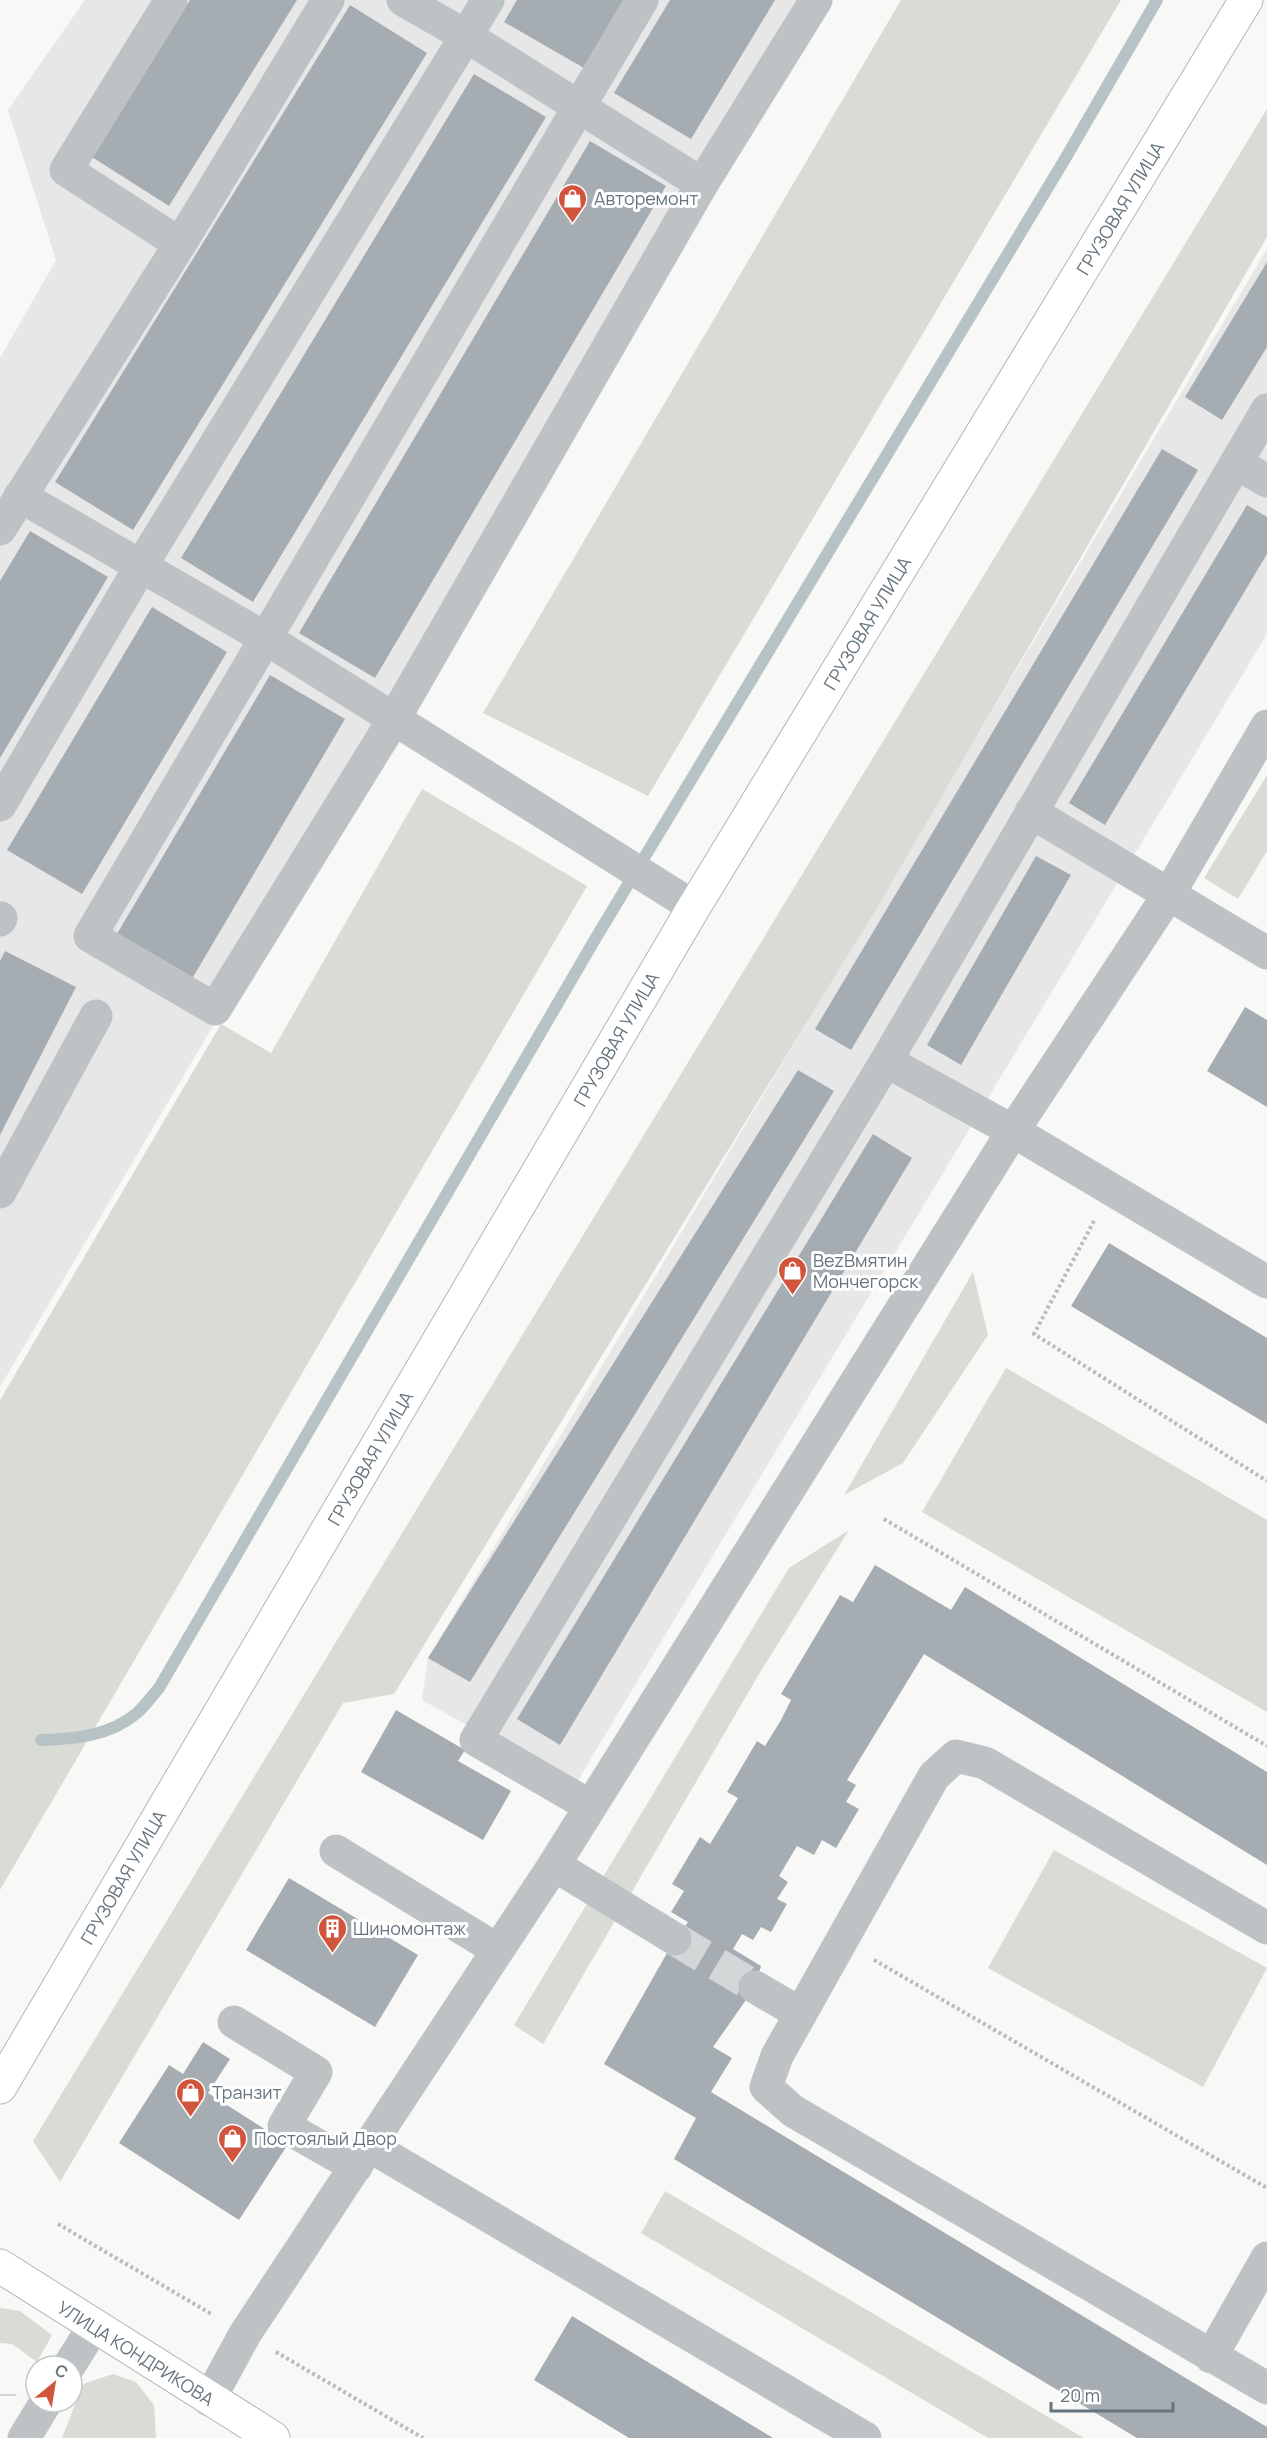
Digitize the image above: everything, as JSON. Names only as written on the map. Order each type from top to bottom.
[{"type":"main road","name":"ГРУЗОВАЯ УЛИЦА","points":[[0,2087],[694,907],[1246,0]]},
{"type":"main road","name":"УЛИЦА КОНДРИКОВА","points":[[0,2266],[209,2400],[273,2438]]},
{"type":"lane","points":[[171,0],[66,170],[180,244]]},
{"type":"lane","points":[[0,529],[180,244],[328,0]]},
{"type":"lane","points":[[403,0],[466,36],[702,184]]},
{"type":"lane","points":[[0,806],[141,566],[488,0]]},
{"type":"lane","points":[[642,0],[90,936],[215,1010],[394,719],[702,184],[816,0]]},
{"type":"lane","points":[[590,1806],[476,1740],[886,1061],[1267,410]]},
{"type":"lane","points":[[1236,463],[1267,481]]},
{"type":"lane","points":[[20,496],[266,638],[694,907]]},
{"type":"lane","points":[[209,2400],[245,2334],[496,1949],[554,1865],[1013,1131],[1169,894],[1267,726]]},
{"type":"lane","points":[[1031,812],[1267,953]]},
{"type":"lane","points":[[0,1192],[96,1016]]},
{"type":"lane","points":[[886,1061],[1013,1131],[1267,1282]]},
{"type":"lane","points":[[1267,1928],[985,1763],[956,1756],[934,1776],[777,2056],[766,2087],[793,2111],[1267,2388]]},
{"type":"lane","points":[[336,1851],[496,1949]]},
{"type":"lane","points":[[554,1865],[675,1939]]},
{"type":"lane","points":[[755,1987],[801,2014]]},
{"type":"lane","points":[[234,2022],[316,2072],[284,2126],[362,2156],[866,2438]]},
{"type":"lane","points":[[1211,2357],[1267,2258]]},
{"type":"lane","points":[[76,2354],[94,2326]]},
{"type":"lane","points":[[24,2438],[39,2414]]},
{"type":"path","points":[[1111,1189],[1034,1334],[1267,1481]]},
{"type":"path","points":[[884,1519],[1267,1746]]},
{"type":"path","points":[[842,1942],[1267,2188]]},
{"type":"shaded area","points":[[85,0],[810,0],[394,719],[0,1387],[0,358],[56,260],[8,110]]},
{"type":"shaded area","points":[[901,0],[1121,0],[648,796],[483,713]]},
{"type":"shaded area","points":[[1267,109],[1267,237],[878,906],[394,1694],[343,1703],[60,2182],[33,2141]]},
{"type":"shaded area","points":[[1267,249],[1267,634],[575,1785],[422,1700],[428,1658]]},
{"type":"shaded area","points":[[1267,775],[1267,851],[1238,899],[1204,878]]},
{"type":"shaded area","points":[[422,789],[587,886],[0,1890],[0,1400],[221,1024],[271,1053]]},
{"type":"shaded area","points":[[973,1272],[988,1335],[903,1463],[844,1495]]},
{"type":"shaded area","points":[[1006,1368],[1267,1520],[1267,1712],[922,1512]]},
{"type":"shaded area","points":[[849,1530],[759,1674],[543,2044],[514,2025],[789,1568]]},
{"type":"shaded area","points":[[1054,1850],[1267,1968],[1203,2087],[988,1968]]},
{"type":"shaded area","points":[[665,2191],[1084,2438],[988,2438],[641,2233]]},
{"type":"shaded area","points":[[0,2308],[20,2311],[52,2335],[41,2354],[26,2354],[12,2344],[0,2343]]},
{"type":"shaded area","points":[[113,2374],[136,2382],[154,2405],[156,2438],[62,2438],[71,2414],[84,2414],[84,2384]]},
{"type":"building","points":[[190,0],[297,0],[169,206],[92,157]]},
{"type":"building","points":[[517,0],[624,0],[584,68],[504,22]]},
{"type":"building","points":[[670,0],[775,0],[691,139],[614,93]]},
{"type":"building","points":[[350,5],[427,53],[133,530],[55,482]]},
{"type":"building","points":[[474,74],[546,117],[253,602],[181,558]]},
{"type":"building","points":[[590,141],[666,186],[375,678],[299,633]]},
{"type":"building","points":[[1267,262],[1267,347],[1222,420],[1185,397]]},
{"type":"building","points":[[1162,449],[1198,470],[851,1050],[815,1029]]},
{"type":"building","points":[[1247,505],[1267,517],[1267,554],[1105,825],[1069,803]]},
{"type":"building","points":[[30,531],[108,577],[0,758],[0,581]]},
{"type":"building","points":[[152,607],[227,652],[82,894],[7,850]]},
{"type":"building","points":[[270,675],[345,719],[189,984],[114,939]]},
{"type":"building","points":[[1036,856],[1071,875],[961,1065],[927,1045]]},
{"type":"building","points":[[5,951],[76,987],[0,1135],[0,961]]},
{"type":"building","points":[[1245,1007],[1267,1020],[1267,1107],[1207,1071]]},
{"type":"building","points":[[798,1070],[834,1091],[470,1682],[428,1658]]},
{"type":"building","points":[[873,1134],[912,1158],[560,1745],[517,1719]]},
{"type":"building","points":[[1109,1243],[1267,1338],[1267,1424],[1071,1306]]},
{"type":"building","points":[[875,1565],[951,1610],[965,1587],[1267,1772],[1267,1865],[924,1654],[847,1780],[856,1785],[846,1802],[859,1809],[836,1848],[822,1840],[814,1855],[797,1846],[779,1876],[788,1882],[777,1899],[787,1904],[771,1932],[761,1927],[753,1940],[742,1934],[733,1949],[761,1966],[755,1987],[713,2047],[732,2058],[711,2092],[1267,2427],[1267,2438],[1137,2438],[674,2159],[696,2118],[604,2064],[675,1939],[688,1922],[671,1912],[684,1891],[672,1884],[700,1837],[710,1844],[738,1798],[727,1792],[757,1741],[765,1746],[781,1720],[791,1700],[781,1694],[840,1595],[853,1602]]},
{"type":"building","points":[[396,1710],[465,1750],[458,1761],[511,1791],[483,1840],[361,1772]]},
{"type":"building","name":"Шиномонтаж","points":[[289,1878],[418,1955],[375,2027],[246,1950]]},
{"type":"building","name":"Транзит","points":[[203,2042],[230,2059],[208,2093],[288,2144],[239,2220],[119,2143],[169,2065],[183,2074]]},
{"type":"building","points":[[572,2316],[773,2438],[629,2438],[534,2380]]},
{"type":"waterway","points":[[41,1740],[92,1735],[115,1727],[137,1713],[159,1688],[594,941],[1065,159],[1157,0]]},
{"type":"tunnel","points":[[675,1939],[755,1987]]},
{"type":"place","name":"Авторемонт","points":[[573,224]]},
{"type":"place","name":"BezВмятин Мончегорск","points":[[792,1296]]},
{"type":"place","name":"Шиномонтаж","points":[[332,1954]]},
{"type":"place","name":"Транзит","points":[[191,2118]]},
{"type":"place","name":"Постоялый Двор","points":[[233,2164]]}]
